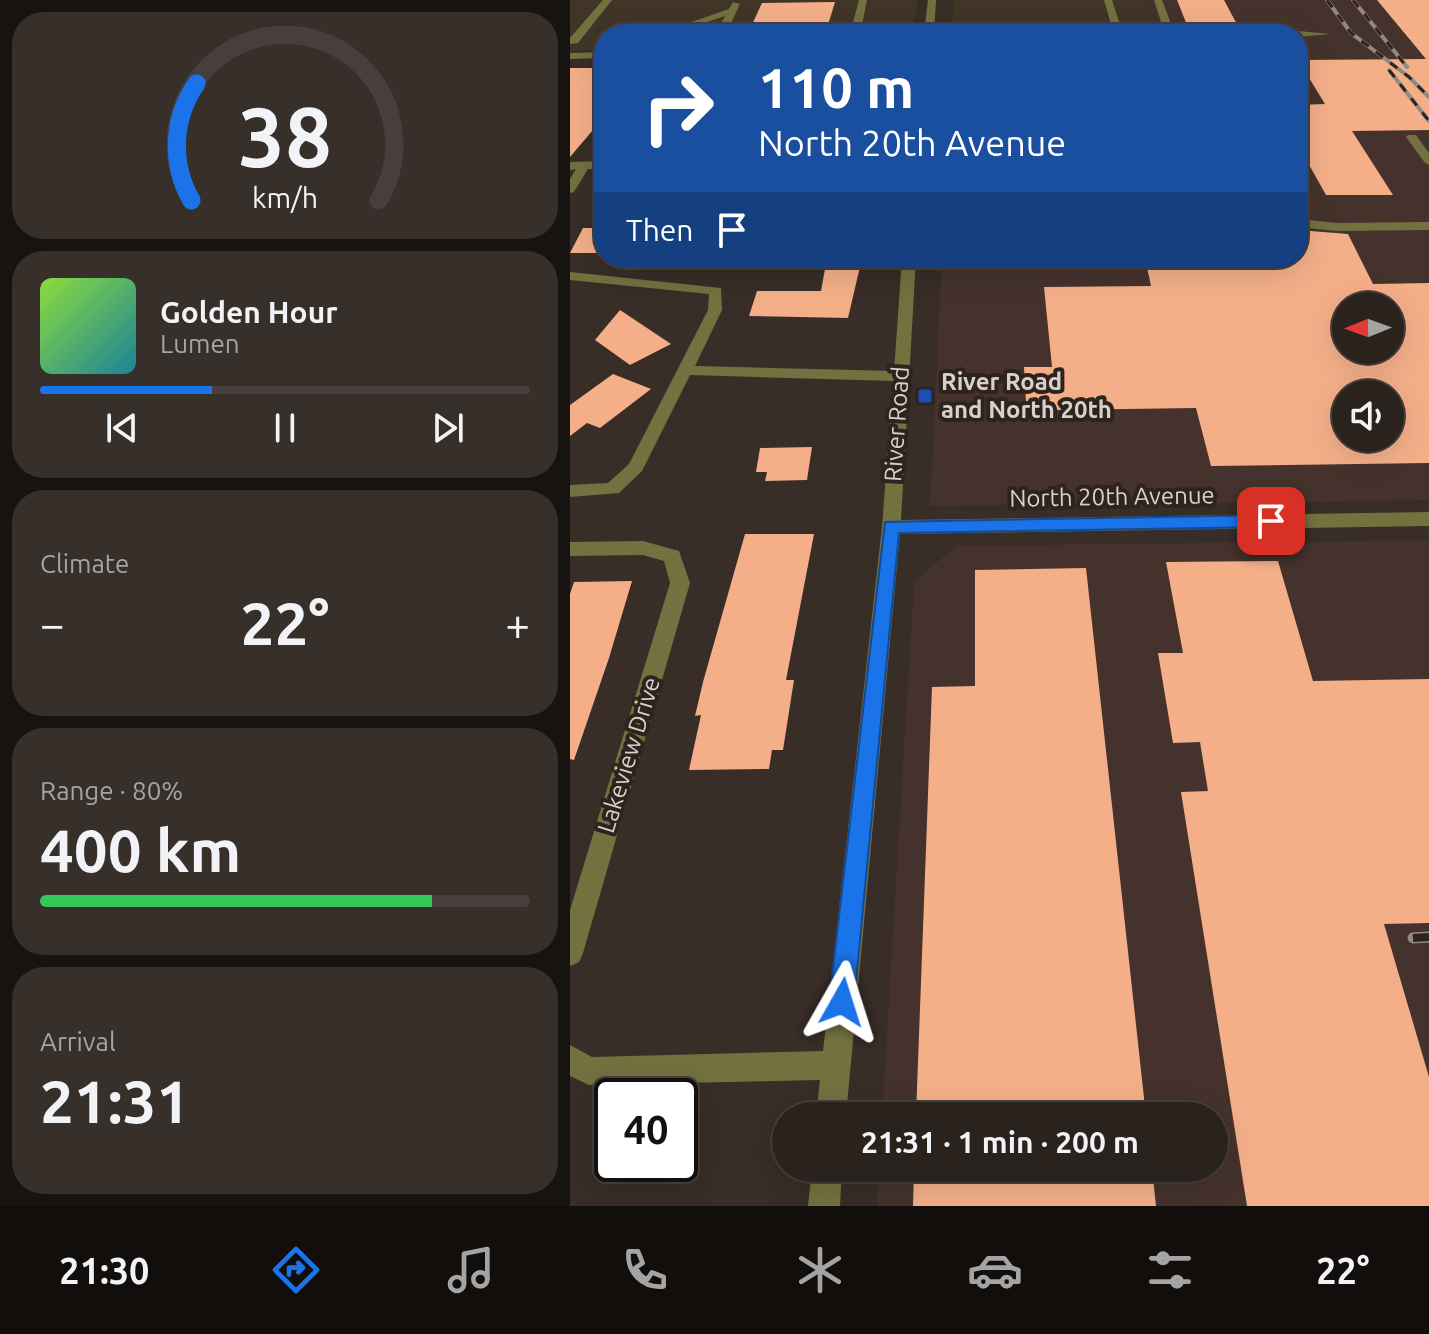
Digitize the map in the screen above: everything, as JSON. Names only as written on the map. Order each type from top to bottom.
[{"type":"street","points":[[570,41],[575,41],[608,0]]},
{"type":"street","points":[[726,24],[737,0]]},
{"type":"street","points":[[857,24],[863,0]]},
{"type":"street","points":[[930,24],[932,0]]},
{"type":"street","points":[[1108,0],[1115,24]]},
{"type":"street","points":[[1158,0],[1166,24]]},
{"type":"street","points":[[692,24],[732,11]]},
{"type":"street","points":[[1308,34],[1326,34]]},
{"type":"street","points":[[570,56],[594,55]]},
{"type":"street","points":[[1412,137],[1429,161]]},
{"type":"street","points":[[570,189],[585,165]]},
{"type":"street","points":[[570,166],[594,165]]},
{"type":"street","points":[[1308,224],[1337,227],[1429,226]]},
{"type":"street","name":"River Road","points":[[832,1102],[891,527],[908,268]]},
{"type":"street","points":[[570,276],[716,291],[715,310],[636,467],[613,489],[570,491]]},
{"type":"street","points":[[683,370],[900,376]]},
{"type":"street","name":"North 20th Avenue","points":[[891,527],[1429,519]]},
{"type":"street","name":"Lakeview Drive","points":[[570,549],[643,548],[672,556],[680,583],[570,953]]},
{"type":"street","points":[[570,1059],[589,1071],[835,1065]]},
{"type":"street","points":[[824,1206],[826,1182]]},
{"type":"shaded area","points":[[570,0],[918,0],[913,24],[594,24],[594,50],[570,51]]},
{"type":"shaded area","points":[[953,0],[1148,0],[1157,24],[952,24]]},
{"type":"shaded area","points":[[1148,0],[1429,0],[1429,500],[930,506],[942,268],[1308,268],[1308,24],[1157,24]]},
{"type":"shaded area","points":[[1429,540],[1429,1206],[877,1206],[878,1182],[1228,1182],[1228,1102],[883,1102],[914,582],[956,546]]},
{"type":"building","points":[[1177,0],[1224,0],[1237,24],[1187,24]]},
{"type":"building","points":[[1377,0],[1429,0],[1429,130],[1352,131],[1393,195],[1326,195],[1308,163],[1308,105],[1325,104],[1308,76],[1308,60],[1426,59]]},
{"type":"building","points":[[835,2],[828,24],[752,24],[762,3]]},
{"type":"building","points":[[570,68],[594,68],[594,129],[570,157]]},
{"type":"building","points":[[583,228],[594,228],[594,253],[570,253]]},
{"type":"building","points":[[1308,231],[1348,234],[1373,284],[1429,283],[1429,463],[1211,466],[1196,408],[1055,410],[1054,402],[1026,402],[1024,367],[1052,367],[1044,287],[1151,286],[1147,268],[1308,268]]},
{"type":"building","points":[[825,268],[860,268],[848,318],[749,316],[757,291],[821,291]]},
{"type":"building","points":[[620,310],[671,344],[630,365],[595,340]]},
{"type":"building","points":[[613,374],[651,389],[600,428],[587,423],[570,436],[570,405]]},
{"type":"building","points":[[812,447],[807,480],[765,481],[767,472],[756,472],[760,448]]},
{"type":"building","points":[[745,534],[814,534],[786,680],[794,680],[783,750],[772,750],[769,769],[689,770],[701,715],[695,716],[703,682]]},
{"type":"building","points":[[1278,561],[1313,681],[1429,679],[1429,923],[1384,924],[1429,1077],[1429,1206],[1247,1206],[1181,792],[1208,791],[1200,742],[1173,743],[1158,653],[1183,653],[1166,562]]},
{"type":"building","points":[[1086,568],[1144,1102],[917,1102],[932,687],[975,686],[975,570]]},
{"type":"building","points":[[632,581],[574,760],[570,759],[570,594],[574,582]]},
{"type":"building","points":[[914,1182],[1153,1182],[1156,1206],[913,1206]]},
{"type":"railway","points":[[1327,0],[1351,33],[1409,77],[1429,97]]},
{"type":"railway","points":[[1353,0],[1407,67]]},
{"type":"railway","points":[[1389,70],[1429,121]]},
{"type":"railway","points":[[1413,938],[1429,937]]},
{"type":"place","name":"River Road and North 20th","points":[[925,396]]},
{"type":"route","points":[[842,1002],[891,527],[1271,521]]}]
